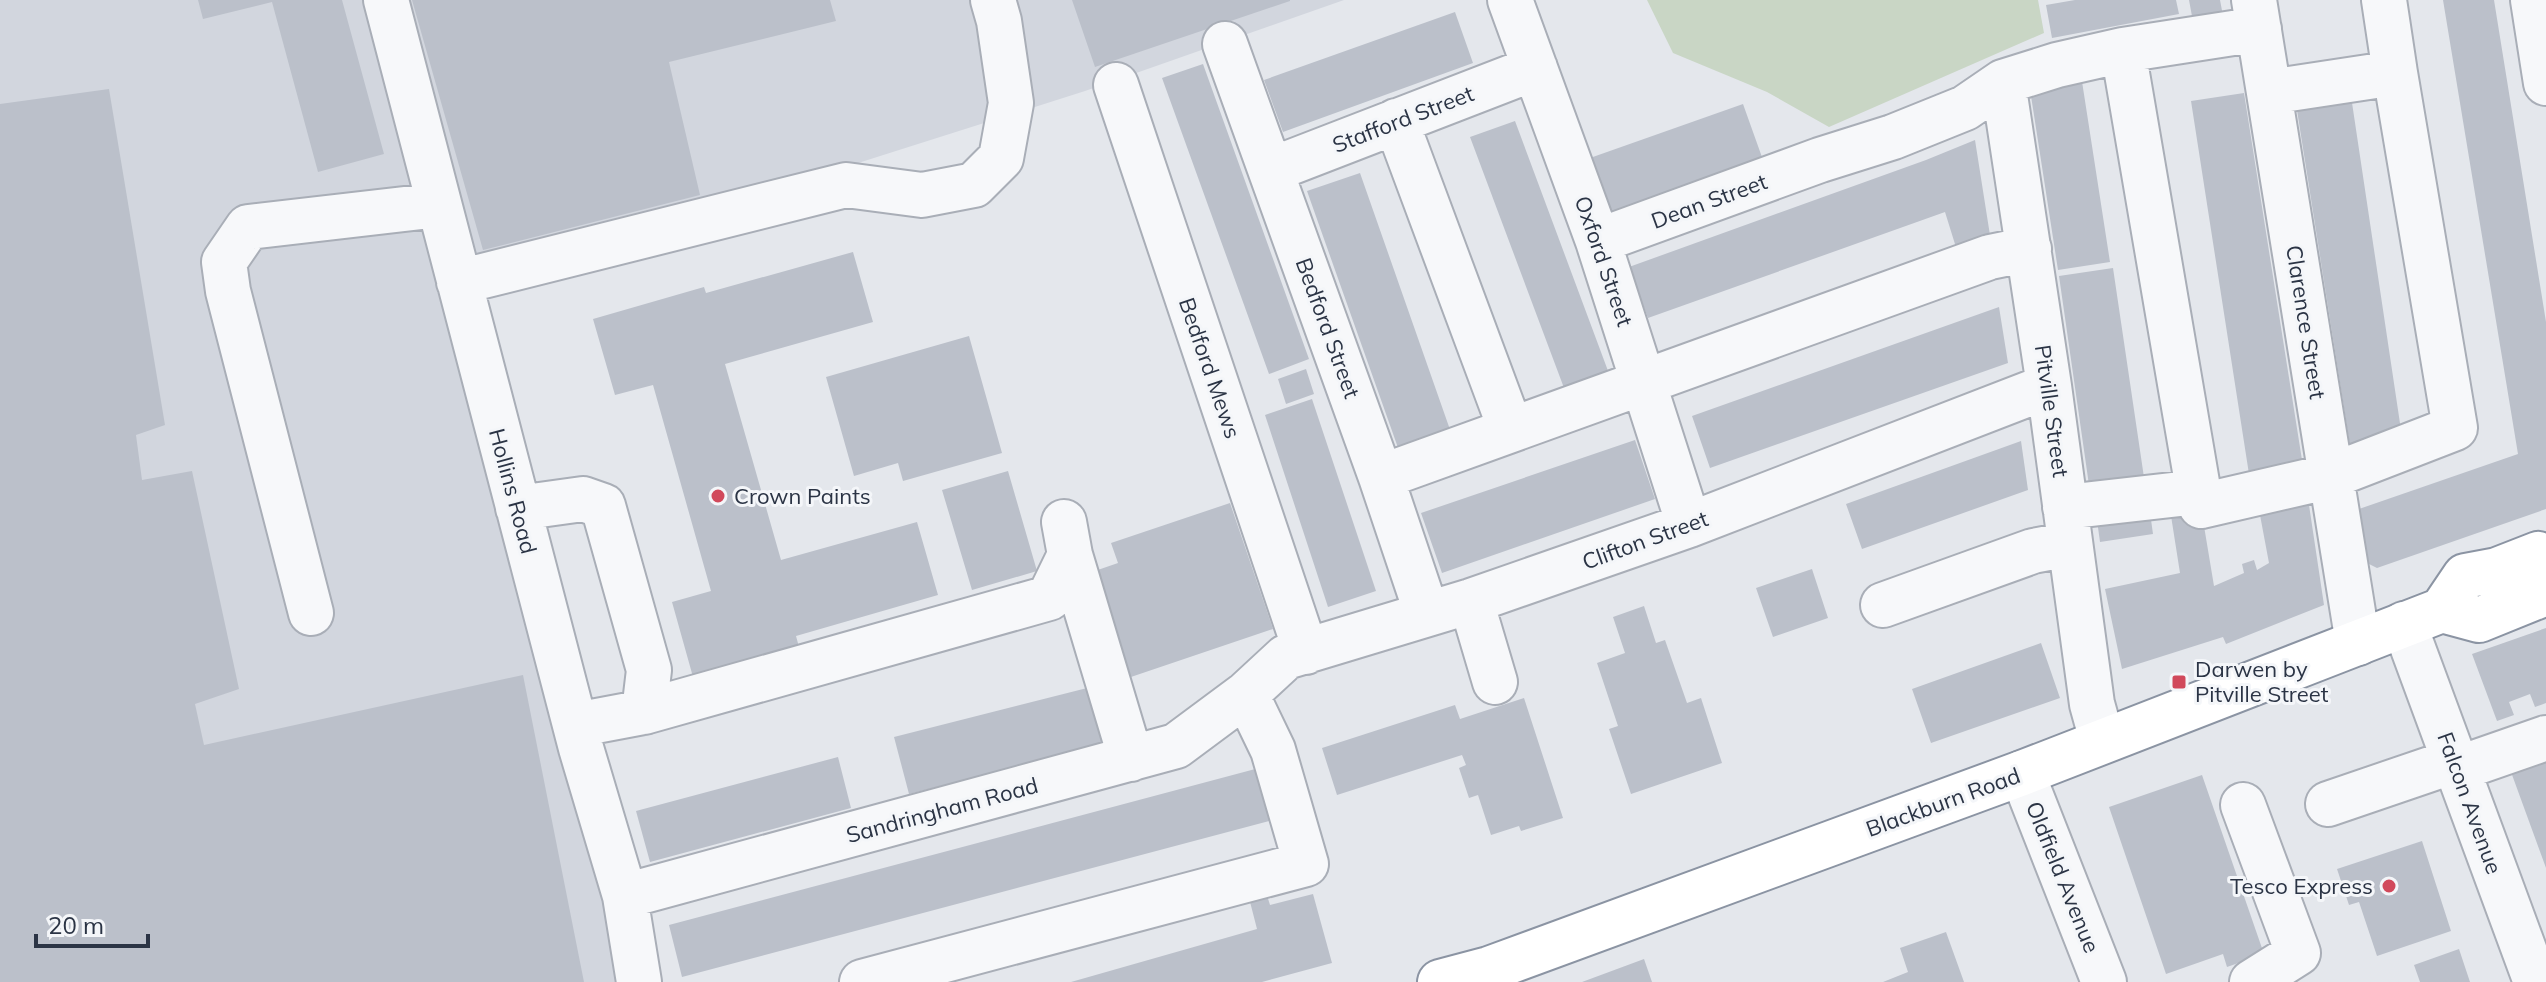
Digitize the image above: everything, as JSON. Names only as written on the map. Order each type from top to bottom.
[{"type":"highway","points":[[2423,617],[2465,576],[2497,570],[2538,554],[2546,559]]},
{"type":"highway","points":[[2423,617],[2479,620],[2546,593]]},
{"type":"highway","name":"Blackburn Road","points":[[1440,982],[1492,975],[2423,617]]},
{"type":"street","name":"Hollins Road","points":[[386,0],[578,736],[625,896],[639,982]]},
{"type":"street","points":[[459,282],[846,185],[922,195],[974,185],[1001,158],[1011,103],[993,0]]},
{"type":"street","name":"Oxford Street","points":[[1510,0],[1598,241],[1689,525]]},
{"type":"street","points":[[2123,50],[2201,506],[2331,476],[2455,428],[2384,0]]},
{"type":"street","points":[[2533,0],[2546,83]]},
{"type":"street","points":[[2003,82],[2057,65],[2257,14]]},
{"type":"street","name":"Clarence Street","points":[[2257,14],[2358,643]]},
{"type":"street","name":"Bedford Street","points":[[1225,44],[1381,477],[1427,614]]},
{"type":"street","name":"Stafford Street","points":[[1271,170],[1535,68]]},
{"type":"street","points":[[2269,92],[2395,73]]},
{"type":"street","name":"Dean Street","points":[[1598,241],[1820,160],[1893,137],[1965,108],[2003,82]]},
{"type":"street","name":"Pitville Street","points":[[2003,82],[2049,386],[2092,704],[2102,740]]},
{"type":"street","name":"Bedford Mews","points":[[1116,85],[1306,652]]},
{"type":"street","points":[[1396,121],[1511,430]]},
{"type":"street","points":[[311,613],[228,291],[224,262],[248,227],[439,205]]},
{"type":"street","points":[[1381,477],[1990,257],[2029,249]]},
{"type":"street","name":"Clifton Street","points":[[1246,694],[1286,657],[1471,601],[1689,525],[2049,386]]},
{"type":"street","points":[[1883,605],[2033,551],[2068,526],[2198,492]]},
{"type":"street","points":[[518,508],[583,499],[603,506],[649,670],[644,712]]},
{"type":"street","points":[[578,736],[644,712],[1049,598],[1067,538],[1131,759]]},
{"type":"street","points":[[1471,601],[1495,682]]},
{"type":"street","name":"Falcon Avenue","points":[[2423,617],[2456,765],[2536,982]]},
{"type":"street","points":[[862,982],[1306,864],[1273,750],[1246,694]]},
{"type":"street","name":"Sandringham Road","points":[[625,896],[1176,746],[1246,694]]},
{"type":"street","points":[[2328,804],[2546,738]]},
{"type":"street","name":"Oldfield Avenue","points":[[2022,773],[2104,982]]},
{"type":"street","points":[[2243,805],[2298,953],[2252,982]]},
{"type":"shaded area","points":[[0,0],[1344,0],[1085,91],[445,294],[614,925],[616,982],[0,982]]},
{"type":"green space","points":[[1647,0],[2038,0],[2044,33],[1829,127],[1767,92],[1673,53]]},
{"type":"building","points":[[198,0],[342,0],[384,154],[318,172],[272,2],[203,19]]},
{"type":"building","points":[[412,0],[830,0],[836,21],[669,62],[700,195],[483,250]]},
{"type":"building","points":[[1072,0],[1290,0],[1290,1],[1095,67]]},
{"type":"building","points":[[2075,0],[2176,0],[2179,14],[2052,38],[2046,5]]},
{"type":"building","points":[[2189,0],[2220,0],[2224,21],[2194,27]]},
{"type":"building","points":[[2443,0],[2494,0],[2546,322],[2546,509],[2377,568],[2369,564],[2359,509],[2518,454]]},
{"type":"building","points":[[1455,12],[1473,63],[1283,132],[1264,80]]},
{"type":"building","points":[[1203,64],[1309,359],[1269,374],[1162,78]]},
{"type":"building","points":[[2081,75],[2110,262],[2058,270],[2029,83]]},
{"type":"building","points":[[109,89],[165,425],[136,435],[142,480],[192,471],[239,689],[195,704],[204,745],[523,675],[584,982],[0,982],[0,104]]},
{"type":"building","points":[[2244,93],[2305,479],[2251,487],[2191,101]]},
{"type":"building","points":[[2351,96],[2401,430],[2350,446],[2296,104]]},
{"type":"building","points":[[1743,104],[1763,160],[1609,213],[1590,158]]},
{"type":"building","points":[[1515,121],[1614,387],[1570,404],[1470,137]]},
{"type":"building","points":[[1975,140],[1992,248],[1959,257],[1945,212],[1648,318],[1629,267]]},
{"type":"building","points":[[1360,173],[1454,441],[1402,459],[1307,191]]},
{"type":"building","points":[[853,252],[873,322],[725,364],[781,560],[917,522],[938,595],[796,636],[799,647],[693,677],[672,602],[711,591],[653,385],[615,395],[593,319],[704,287],[706,293]]},
{"type":"building","points":[[2113,268],[2146,491],[2091,499],[2059,276]]},
{"type":"building","points":[[1999,307],[2008,363],[1710,468],[1692,416]]},
{"type":"building","points":[[969,336],[1002,453],[903,481],[898,463],[854,476],[826,377]]},
{"type":"building","points":[[1306,369],[1314,394],[1286,404],[1278,379]]},
{"type":"building","points":[[1312,399],[1376,591],[1328,607],[1265,415]]},
{"type":"building","points":[[1635,440],[1655,499],[1442,573],[1421,513]]},
{"type":"building","points":[[2021,441],[2028,490],[1862,549],[1846,504]]},
{"type":"building","points":[[1008,471],[1037,571],[972,590],[942,490]]},
{"type":"building","points":[[2187,500],[2191,528],[2204,526],[2214,586],[2244,573],[2242,564],[2254,560],[2257,570],[2269,563],[2260,515],[2309,505],[2324,605],[2226,644],[2223,637],[2122,669],[2105,589],[2180,573],[2169,503]]},
{"type":"building","points":[[1230,503],[1273,629],[1125,679],[1089,573],[1118,563],[1111,543]]},
{"type":"building","points":[[2149,505],[2153,534],[2100,542],[2096,513]]},
{"type":"building","points":[[1812,569],[1828,618],[1773,637],[1756,588]]},
{"type":"building","points":[[1644,606],[1656,643],[1665,640],[1687,703],[1701,698],[1722,763],[1631,794],[1609,729],[1618,726],[1597,663],[1625,653],[1613,617]]},
{"type":"building","points":[[2546,628],[2546,703],[2535,707],[2530,694],[2509,702],[2514,715],[2497,721],[2472,654]]},
{"type":"building","points":[[2041,643],[2060,698],[1931,743],[1912,689]]},
{"type":"building","points":[[1099,685],[1113,742],[909,794],[894,737]]},
{"type":"building","points":[[1524,698],[1563,818],[1521,831],[1519,826],[1491,835],[1478,795],[1469,798],[1459,768],[1466,765],[1462,755],[1337,795],[1322,748],[1455,705],[1460,719]]},
{"type":"building","points":[[2546,747],[2546,868],[2507,761]]},
{"type":"building","points":[[838,757],[851,808],[650,862],[636,811]]},
{"type":"building","points":[[1259,768],[1273,820],[682,977],[669,925]]},
{"type":"building","points":[[2202,775],[2264,954],[2227,967],[2223,954],[2166,974],[2109,807]]},
{"type":"building","name":"Tesco Express","points":[[2422,841],[2451,931],[2377,956],[2359,902],[2349,905],[2337,869]]},
{"type":"building","points":[[1265,889],[1270,905],[1313,894],[1332,963],[1262,982],[1071,982],[1257,929],[1248,894]]},
{"type":"building","points":[[1946,932],[1964,982],[1883,982],[1908,972],[1900,948]]},
{"type":"building","points":[[2459,949],[2470,982],[2420,982],[2414,965]]},
{"type":"building","points":[[1644,959],[1652,982],[1582,982]]},
{"type":"place","name":"Crown Paints","points":[[718,496]]},
{"type":"place","name":"Darwen by Pitville Street","points":[[2179,682]]},
{"type":"place","name":"Tesco Express","points":[[2389,886]]}]
